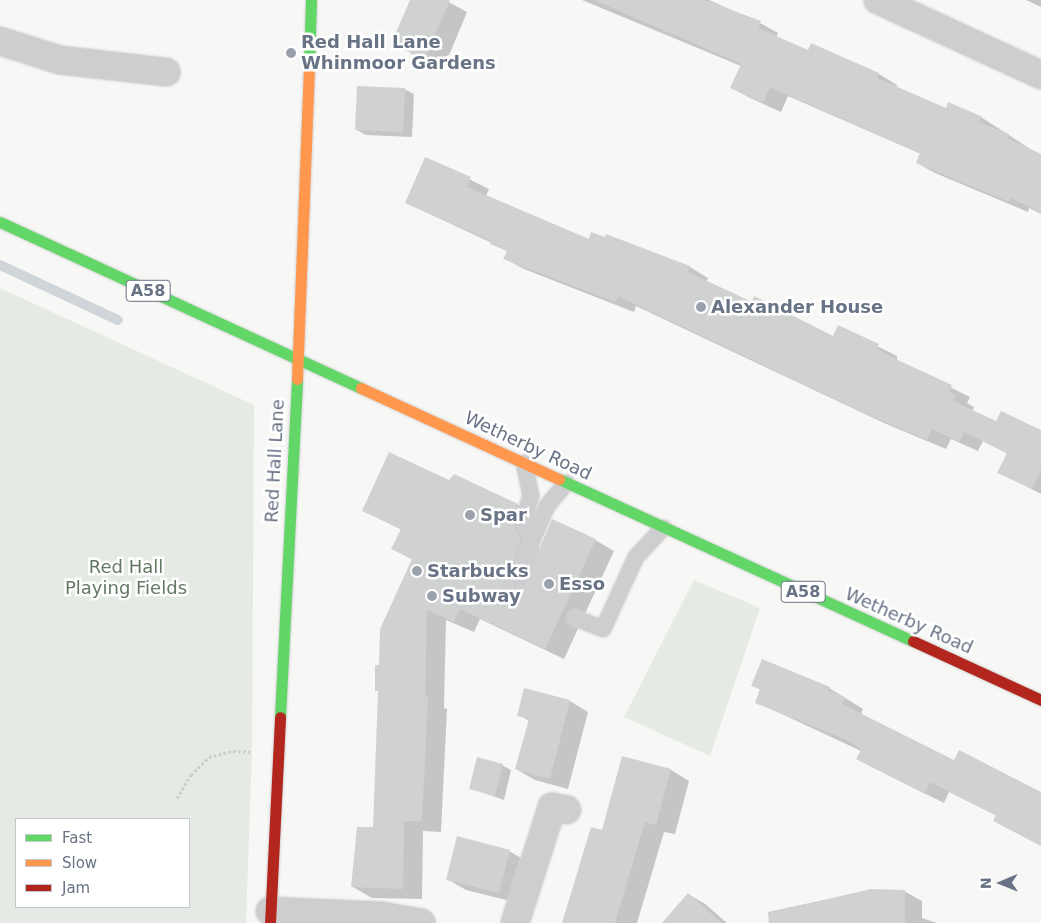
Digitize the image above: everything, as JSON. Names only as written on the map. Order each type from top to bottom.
[{"type":"main road","name":"Red Hall Lane","points":[[270,917],[298,358],[311,0]]},
{"type":"main road","name":"Wetherby Road","points":[[0,222],[1041,700]]},
{"type":"street","points":[[878,0],[1041,75]]},
{"type":"street","points":[[0,41],[60,60],[166,72]]},
{"type":"street","points":[[515,923],[552,806],[567,810]]},
{"type":"street","points":[[270,917],[382,916],[421,923]]},
{"type":"lane","points":[[524,463],[531,495],[524,519],[532,541]]},
{"type":"lane","points":[[510,592],[548,506],[566,483]]},
{"type":"lane","points":[[575,618],[603,629],[636,556],[663,528]]},
{"type":"path","points":[[177,798],[191,776],[210,757],[233,751],[278,753]]},
{"type":"green space","name":"Red Hall Playing Fields","points":[[0,288],[254,405],[252,752],[246,923],[0,923]]},
{"type":"green space","points":[[694,580],[760,608],[710,756],[624,717]]},
{"type":"building","points":[[410,0],[450,0],[426,55],[416,55],[391,44]]},
{"type":"building","points":[[594,0],[705,0],[761,21],[758,28],[808,50],[811,43],[879,73],[877,78],[946,108],[948,102],[981,116],[979,122],[1009,134],[1007,138],[1041,154],[1041,213],[1011,198],[1009,202],[916,163],[920,153],[770,87],[763,103],[730,88],[741,64]]},
{"type":"building","points":[[357,86],[405,88],[403,132],[355,130]]},
{"type":"building","points":[[425,157],[471,177],[467,187],[589,239],[591,232],[605,237],[606,234],[690,266],[688,272],[752,302],[754,296],[833,336],[838,325],[879,344],[877,348],[889,356],[952,385],[949,392],[956,395],[953,401],[996,421],[1001,411],[1041,430],[1041,469],[1032,489],[997,473],[1007,453],[964,432],[959,442],[932,429],[927,440],[864,413],[618,296],[615,302],[503,259],[507,251],[490,244],[491,241],[405,203]]},
{"type":"building","points":[[389,452],[449,480],[454,474],[518,504],[514,522],[521,541],[501,589],[502,598],[507,601],[516,600],[519,596],[552,519],[596,539],[545,649],[460,609],[454,622],[427,610],[425,697],[428,697],[422,821],[404,821],[403,889],[351,887],[357,827],[373,827],[378,691],[375,691],[375,665],[379,665],[380,629],[412,559],[391,549],[401,529],[362,511]]},
{"type":"building","points":[[762,659],[830,687],[828,691],[845,697],[842,704],[954,760],[959,750],[1041,792],[1041,846],[993,821],[996,815],[930,782],[925,794],[856,759],[861,750],[849,741],[755,703],[760,689],[751,686]]},
{"type":"building","points":[[524,688],[570,700],[550,779],[515,769],[529,719],[517,716]]},
{"type":"building","points":[[622,756],[671,769],[656,825],[645,822],[615,923],[562,923],[591,827],[602,830]]},
{"type":"building","points":[[477,757],[503,764],[495,796],[469,789]]},
{"type":"building","points":[[457,836],[510,850],[499,893],[446,880]]},
{"type":"building","points":[[871,889],[905,890],[905,923],[769,923],[768,913]]},
{"type":"building","points":[[688,893],[722,923],[662,923]]},
{"type":"waterway","points":[[0,265],[118,320]]},
{"type":"traffic: fast","points":[[309,65],[311,0]]},
{"type":"traffic: fast","points":[[0,222],[361,388]]},
{"type":"traffic: fast","points":[[280,717],[297,379]]},
{"type":"traffic: fast","points":[[559,479],[913,641]]},
{"type":"traffic: slow","points":[[297,379],[309,65]]},
{"type":"traffic: slow","points":[[361,388],[559,479]]},
{"type":"traffic: jam","points":[[913,641],[1041,700]]},
{"type":"traffic: jam","points":[[270,923],[280,717]]},
{"type":"place","name":"Red Hall Lane Whinmoor Gardens","points":[[291,53]]},
{"type":"place","name":"Alexander House","points":[[701,307]]},
{"type":"place","name":"Spar","points":[[470,515]]},
{"type":"place","name":"Starbucks","points":[[417,571]]},
{"type":"place","name":"Esso","points":[[549,584]]},
{"type":"place","name":"Subway","points":[[432,596]]}]
